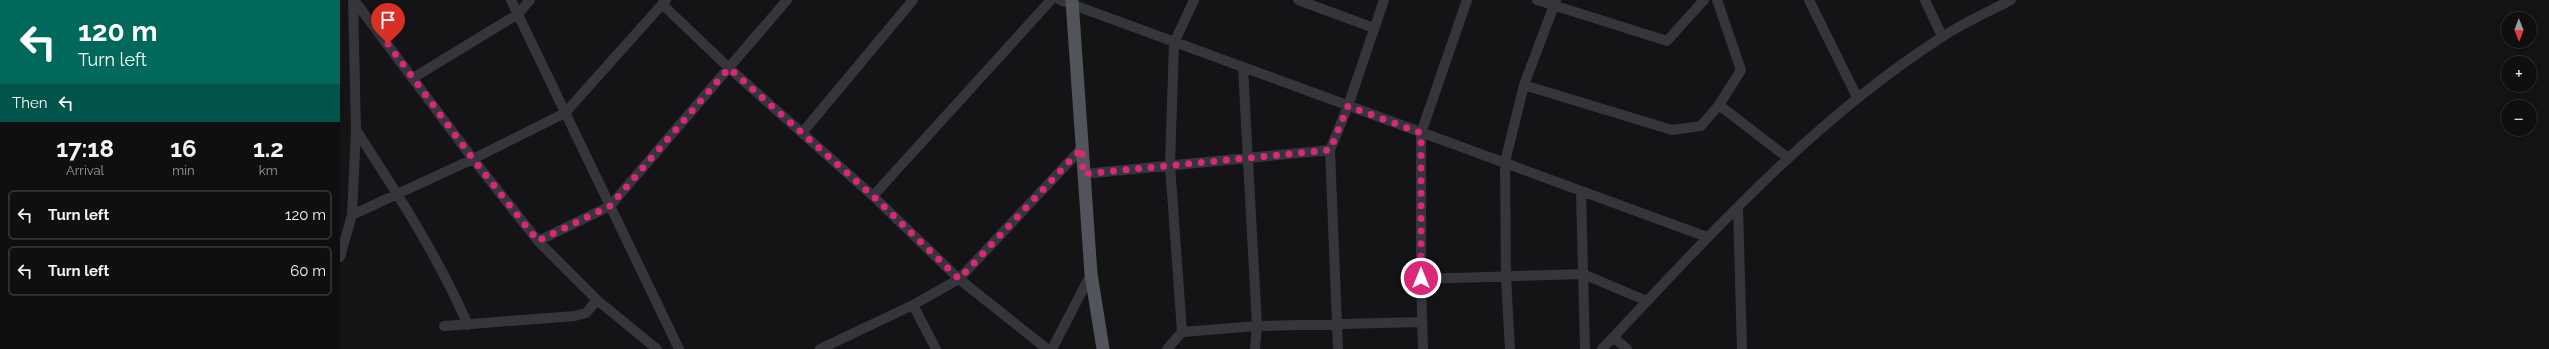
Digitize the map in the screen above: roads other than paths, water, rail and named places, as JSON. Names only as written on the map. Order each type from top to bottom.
[{"type":"main road","points":[[1072,3],[1091,274],[1103,349]]},
{"type":"street","points":[[354,0],[473,159],[538,241],[597,300],[657,349]]},
{"type":"street","points":[[340,257],[352,215],[356,130],[354,0]]},
{"type":"street","points":[[511,0],[679,349]]},
{"type":"street","points":[[413,78],[518,14],[530,0]]},
{"type":"street","points":[[538,241],[610,206],[786,0]]},
{"type":"street","points":[[802,133],[913,0]]},
{"type":"street","points":[[873,196],[1051,0]]},
{"type":"street","points":[[1060,0],[1072,3],[1174,43],[1505,162],[1707,237]]},
{"type":"street","points":[[1182,332],[1170,165],[1174,43],[1194,0]]},
{"type":"street","points":[[1298,0],[1374,28]]},
{"type":"street","points":[[1338,349],[1330,150],[1348,106],[1384,0]]},
{"type":"street","points":[[1423,349],[1421,278],[1421,133],[1467,0]]},
{"type":"street","points":[[1537,0],[1555,3],[1667,41],[1704,0]]},
{"type":"street","points":[[1524,85],[1672,130],[1701,126],[1719,104],[1741,70],[1716,0]]},
{"type":"street","points":[[1809,0],[1857,97]]},
{"type":"street","points":[[1925,0],[1942,36]]},
{"type":"street","points":[[1602,349],[1707,237],[1788,158],[1857,97],[1942,36],[2011,0]]},
{"type":"street","points":[[352,215],[473,159],[565,113],[664,2],[729,68],[873,196],[959,279],[1046,349]]},
{"type":"street","points":[[1510,349],[1506,277],[1505,162],[1524,85],[1555,3]]},
{"type":"street","points":[[1243,68],[1257,326],[1254,349]]},
{"type":"street","points":[[1719,104],[1788,158]]},
{"type":"street","points":[[356,130],[398,194],[450,284],[468,324]]},
{"type":"street","points":[[820,349],[837,346],[913,306],[959,279],[1082,148]]},
{"type":"street","points":[[1083,174],[1330,150]]},
{"type":"street","points":[[1581,191],[1584,349]]},
{"type":"street","points":[[1738,207],[1742,349]]},
{"type":"street","points":[[1052,349],[1091,274]]},
{"type":"street","points":[[1421,278],[1583,274],[1648,301]]},
{"type":"street","points":[[444,326],[575,316],[586,313],[597,300]]},
{"type":"street","points":[[913,306],[936,349]]},
{"type":"street","points":[[1167,349],[1182,332],[1337,322],[1422,322]]},
{"type":"street","points":[[1613,337],[1627,349]]}]
